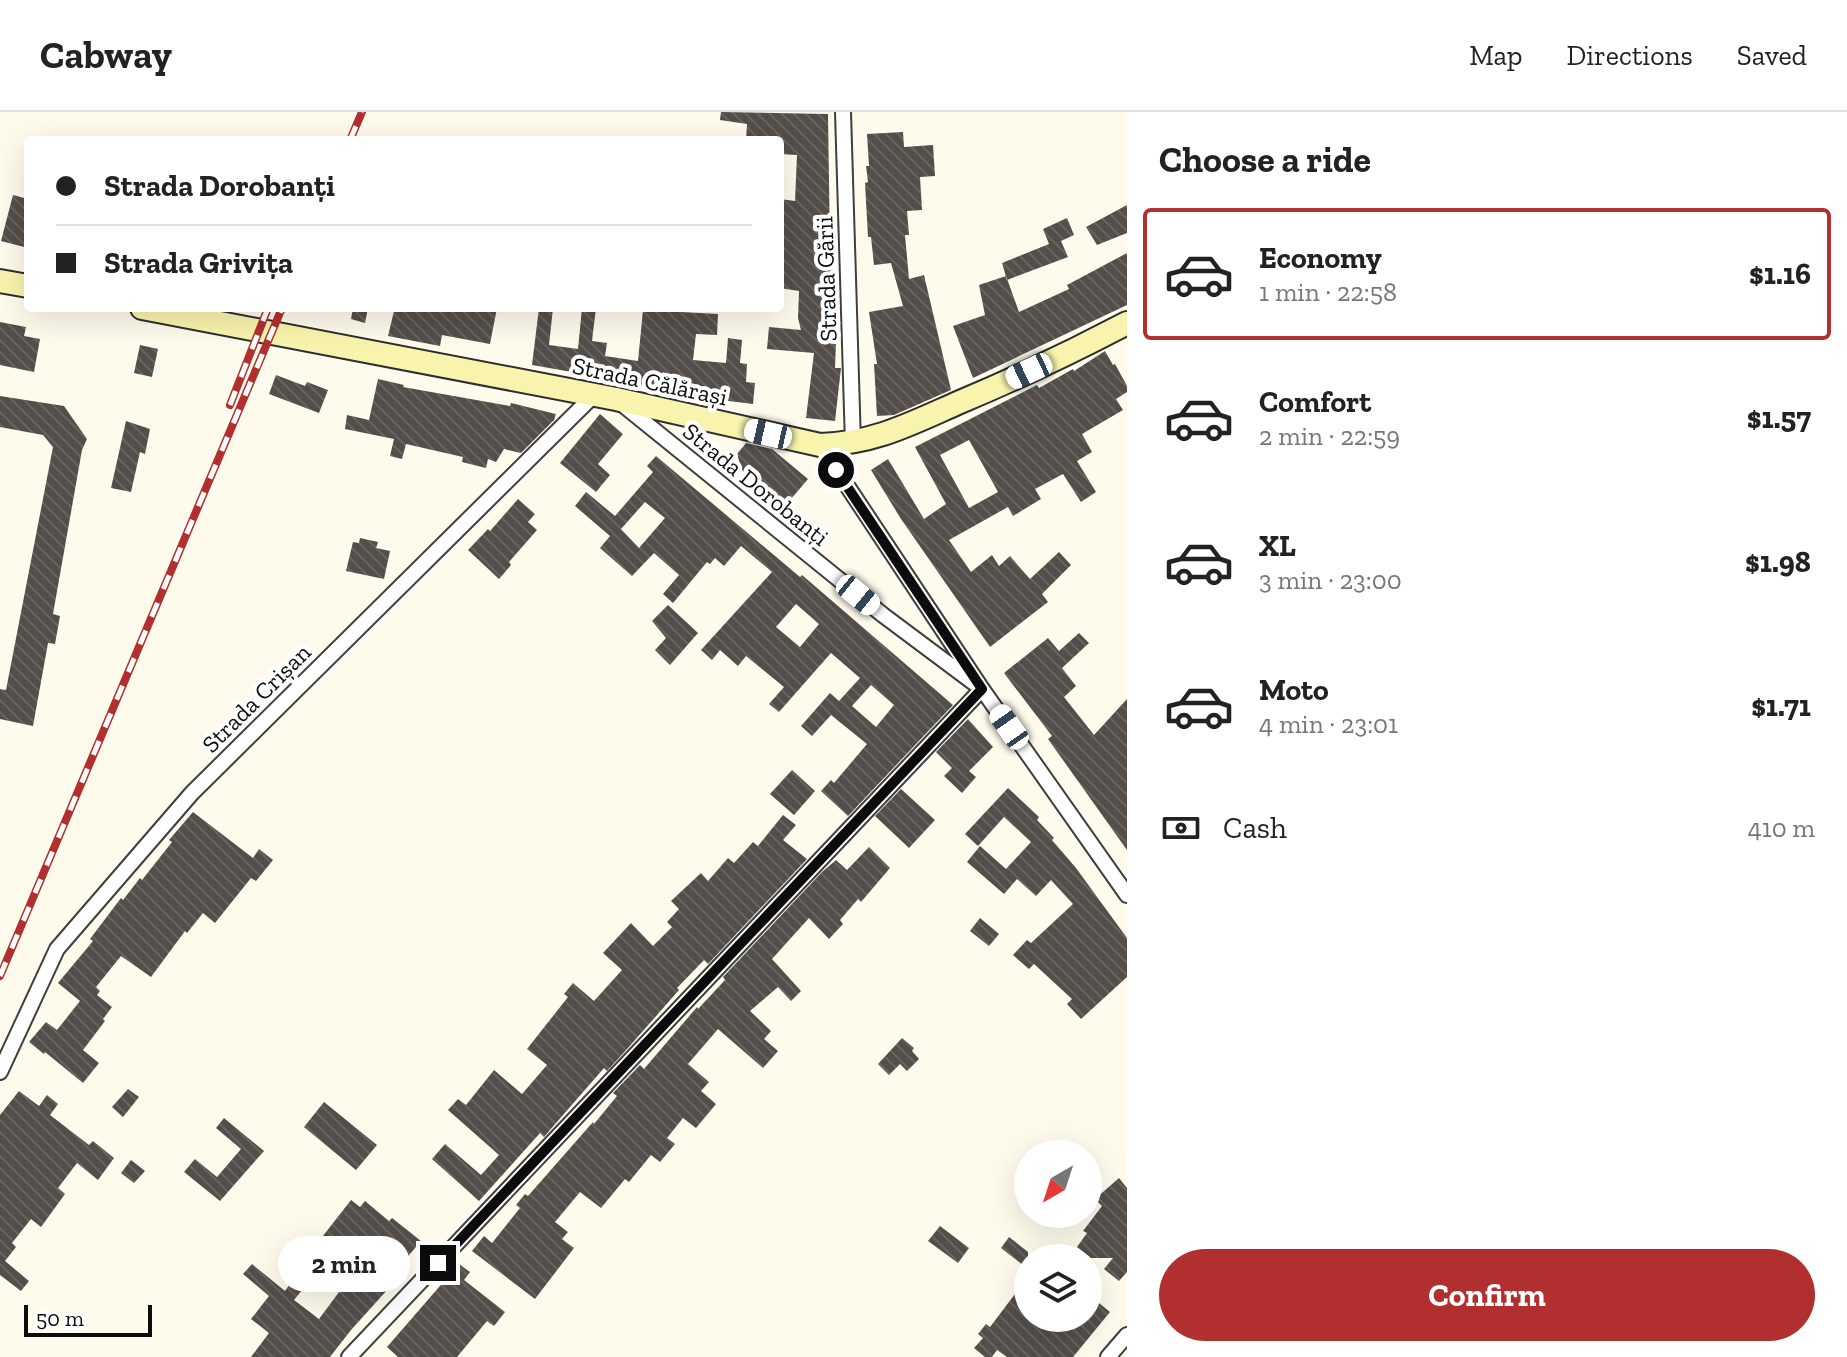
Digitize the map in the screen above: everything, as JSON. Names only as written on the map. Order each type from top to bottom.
[{"type":"main road","points":[[0,281],[24,285]]},
{"type":"main road","name":"Strada Călărași","points":[[163,312],[605,397],[820,445],[853,444],[889,433],[1002,384],[1127,323]]},
{"type":"street","name":"Strada Gării","points":[[843,112],[853,444]]},
{"type":"street","name":"Strada Dorobanți","points":[[605,397],[982,689]]},
{"type":"street","name":"Strada Crișan","points":[[0,1072],[57,949],[192,793],[605,397]]},
{"type":"street","name":"Strada Dorobanți","points":[[820,445],[982,689],[1127,895]]},
{"type":"street","points":[[349,1357],[982,689]]},
{"type":"street","points":[[1108,1357],[1127,1335]]},
{"type":"building","points":[[721,112],[828,114],[830,247],[833,247],[832,278],[836,278],[835,368],[841,368],[835,421],[806,418],[814,353],[767,349],[769,327],[801,330],[799,291],[784,289],[784,200],[795,201],[797,155],[784,154],[784,136],[746,136],[747,124],[720,120]]},
{"type":"building","points":[[903,132],[904,147],[933,145],[935,176],[920,177],[922,210],[907,211],[909,235],[905,235],[909,279],[924,275],[951,390],[894,415],[877,416],[874,364],[877,364],[869,312],[903,306],[891,263],[874,265],[871,237],[868,237],[865,183],[868,182],[866,166],[869,166],[867,134]]},
{"type":"building","points":[[13,195],[24,198],[24,247],[1,241]]},
{"type":"building","points":[[1127,205],[1127,233],[1097,245],[1086,227]]},
{"type":"building","points":[[1067,218],[1074,235],[1061,241],[1068,257],[1007,280],[1002,263],[1049,244],[1043,229]]},
{"type":"building","points":[[1127,253],[1127,305],[973,378],[953,326],[985,315],[979,285],[1006,276],[1019,312],[1069,289],[1067,285]]},
{"type":"building","points":[[352,312],[367,312],[365,323],[351,319]]},
{"type":"building","points":[[394,312],[496,312],[490,344],[442,335],[440,346],[388,336]]},
{"type":"building","points":[[539,312],[553,312],[549,345],[578,349],[582,312],[596,312],[592,341],[607,343],[605,356],[638,361],[643,312],[718,314],[717,335],[696,334],[693,360],[726,363],[728,338],[742,340],[740,363],[747,364],[746,382],[755,383],[753,404],[663,393],[664,388],[635,386],[635,383],[532,365]]},
{"type":"building","points":[[0,322],[26,327],[24,336],[40,339],[34,372],[0,365]]},
{"type":"building","points":[[140,345],[158,349],[152,377],[134,373]]},
{"type":"building","points":[[1105,351],[1127,386],[1127,392],[1116,399],[1123,410],[1082,434],[1092,452],[1077,461],[1096,492],[1081,502],[1063,474],[1035,489],[1041,499],[1013,516],[1008,507],[949,540],[971,572],[992,555],[999,566],[1010,556],[1030,579],[1059,552],[1071,565],[1042,594],[1048,602],[990,647],[901,519],[871,470],[888,459],[924,519],[946,504],[915,447],[1037,385],[1039,388]],"holes":[[[969,440],[998,492],[969,508],[940,455]]]},
{"type":"building","points":[[276,375],[305,386],[307,382],[328,390],[319,413],[269,394]]},
{"type":"building","points":[[378,379],[403,387],[510,406],[511,403],[556,414],[554,420],[521,453],[504,449],[496,462],[488,459],[486,468],[462,462],[463,457],[406,444],[402,459],[390,456],[394,439],[345,429],[347,415],[369,420]]},
{"type":"building","points":[[0,396],[64,406],[87,439],[82,450],[53,614],[60,616],[55,644],[48,643],[33,726],[0,719],[0,689],[6,690],[53,447],[43,435],[0,427]]},
{"type":"building","points":[[600,414],[623,434],[598,464],[610,475],[596,492],[560,463]]},
{"type":"building","points":[[126,421],[150,429],[145,454],[140,452],[131,492],[111,488]]},
{"type":"building","points":[[746,443],[772,449],[808,479],[785,506],[742,470],[737,454]]},
{"type":"building","points":[[656,456],[800,577],[802,575],[953,705],[848,816],[821,791],[831,780],[834,783],[867,744],[831,715],[812,736],[801,726],[830,693],[839,701],[860,678],[831,653],[779,712],[769,704],[784,687],[746,656],[738,666],[720,650],[712,660],[701,650],[772,572],[741,546],[724,566],[715,558],[710,564],[707,562],[673,603],[663,594],[679,575],[654,553],[632,576],[600,548],[610,536],[575,506],[586,492],[615,516],[653,472],[647,466]],"holes":[[[645,502],[665,518],[639,548],[621,529]],[[796,604],[819,624],[800,647],[776,627]],[[871,685],[894,705],[876,727],[852,706]]]},
{"type":"building","points":[[518,499],[535,514],[528,522],[537,530],[509,562],[511,565],[499,579],[468,550],[488,529],[490,531]]},
{"type":"building","points":[[360,538],[378,542],[376,548],[390,551],[384,579],[346,571],[353,542],[359,543]]},
{"type":"building","points":[[668,605],[698,633],[670,665],[655,650],[666,638],[652,621]]},
{"type":"building","points":[[1079,633],[1089,643],[1062,668],[1076,686],[1064,697],[1094,735],[1127,699],[1127,850],[1048,739],[1052,736],[1004,673],[1048,638],[1059,651]]},
{"type":"building","points":[[968,719],[993,747],[969,771],[976,777],[962,793],[944,776],[952,768],[936,752]]},
{"type":"building","points":[[792,770],[815,791],[794,815],[770,794]]},
{"type":"building","points":[[1008,788],[1039,817],[1037,820],[1054,838],[1052,840],[1127,938],[1127,977],[1081,1019],[1067,1004],[1072,999],[1034,964],[1029,969],[1013,955],[1027,940],[1031,943],[1073,904],[1051,880],[1036,896],[1017,879],[1004,894],[967,862],[980,846],[1006,869],[1031,842],[1004,817],[978,846],[965,834]]},
{"type":"building","points":[[901,789],[935,820],[909,848],[875,816]]},
{"type":"building","points":[[193,812],[253,858],[259,849],[273,860],[256,881],[251,878],[215,923],[203,913],[187,933],[185,931],[151,977],[121,956],[96,987],[100,991],[97,995],[112,1007],[83,1050],[99,1063],[83,1083],[29,1042],[46,1022],[57,1030],[80,1001],[58,983],[93,941],[90,939],[121,898],[123,900],[140,878],[142,880]]},
{"type":"building","points":[[783,815],[796,825],[783,840],[807,859],[708,964],[704,960],[677,988],[679,990],[607,1071],[604,1068],[544,1137],[540,1133],[479,1201],[432,1159],[445,1144],[481,1175],[499,1155],[448,1110],[458,1099],[466,1105],[494,1070],[522,1094],[547,1065],[527,1049],[568,997],[564,994],[573,983],[594,1001],[622,970],[603,953],[631,923],[653,946],[672,927],[667,922],[679,909],[671,901],[701,873],[708,881],[728,858],[734,863],[753,842],[758,846]]},
{"type":"building","points":[[869,847],[890,868],[861,902],[858,899],[840,920],[843,924],[829,939],[809,918],[772,959],[801,991],[791,1001],[778,987],[750,1011],[771,1031],[764,1039],[778,1051],[763,1068],[718,1029],[688,1064],[709,1082],[701,1091],[716,1104],[696,1128],[683,1118],[667,1138],[675,1144],[660,1162],[651,1155],[629,1182],[625,1179],[601,1208],[580,1192],[555,1222],[568,1232],[562,1239],[574,1248],[535,1299],[472,1251],[484,1236],[492,1243],[520,1208],[516,1205],[525,1194],[528,1196],[594,1124],[617,1096],[613,1093],[640,1065],[644,1069],[697,1007],[725,980],[723,977],[822,872],[836,860],[847,870]]},
{"type":"building","points":[[980,918],[999,934],[989,946],[970,931]]},
{"type":"building","points":[[902,1038],[914,1048],[912,1051],[919,1059],[907,1071],[900,1064],[889,1075],[878,1064]]},
{"type":"building","points":[[128,1089],[139,1097],[123,1117],[112,1107]]},
{"type":"building","points":[[19,1091],[39,1106],[47,1095],[58,1104],[50,1115],[89,1145],[93,1141],[114,1158],[98,1180],[77,1163],[58,1188],[65,1194],[41,1227],[31,1219],[12,1243],[16,1247],[5,1261],[29,1281],[21,1291],[0,1275],[0,1115]]},
{"type":"building","points":[[324,1102],[377,1145],[356,1170],[304,1127]]},
{"type":"building","points":[[224,1118],[264,1151],[220,1201],[184,1172],[195,1159],[217,1177],[241,1149],[216,1128]]},
{"type":"building","points":[[131,1160],[145,1171],[134,1183],[121,1173]]},
{"type":"building","points":[[1119,1178],[1127,1188],[1127,1272],[1119,1281],[1104,1269],[1113,1258],[1102,1258],[1102,1244],[1079,1244],[1087,1233],[1083,1231],[1085,1228],[1102,1228],[1102,1193]]},
{"type":"building","points":[[351,1200],[360,1207],[365,1201],[421,1241],[393,1274],[398,1278],[330,1357],[251,1357],[269,1333],[251,1319],[269,1296],[243,1274],[252,1264],[285,1291],[296,1275],[307,1284],[294,1300],[319,1319],[345,1284],[315,1261],[326,1247],[319,1241]]},
{"type":"building","points":[[940,1226],[969,1248],[958,1263],[928,1241]]},
{"type":"building","points":[[1009,1237],[1018,1244],[1014,1244],[1014,1258],[1001,1248]]},
{"type":"building","points":[[459,1264],[470,1272],[464,1280],[505,1312],[494,1326],[487,1321],[457,1357],[398,1357],[387,1347]]},
{"type":"building","points":[[1014,1295],[1014,1332],[1094,1332],[1073,1357],[1007,1357],[997,1350],[992,1357],[985,1357],[974,1348],[983,1338],[978,1334],[986,1324],[990,1327]]},
{"type":"building","points":[[1102,1305],[1110,1312],[1102,1322]]},
{"type":"railway","points":[[352,136],[362,112]]},
{"type":"railway","points":[[230,405],[266,312]]},
{"type":"railway","points":[[0,976],[280,312]]},
{"type":"route","points":[[438,1263],[982,689],[836,470]]}]
